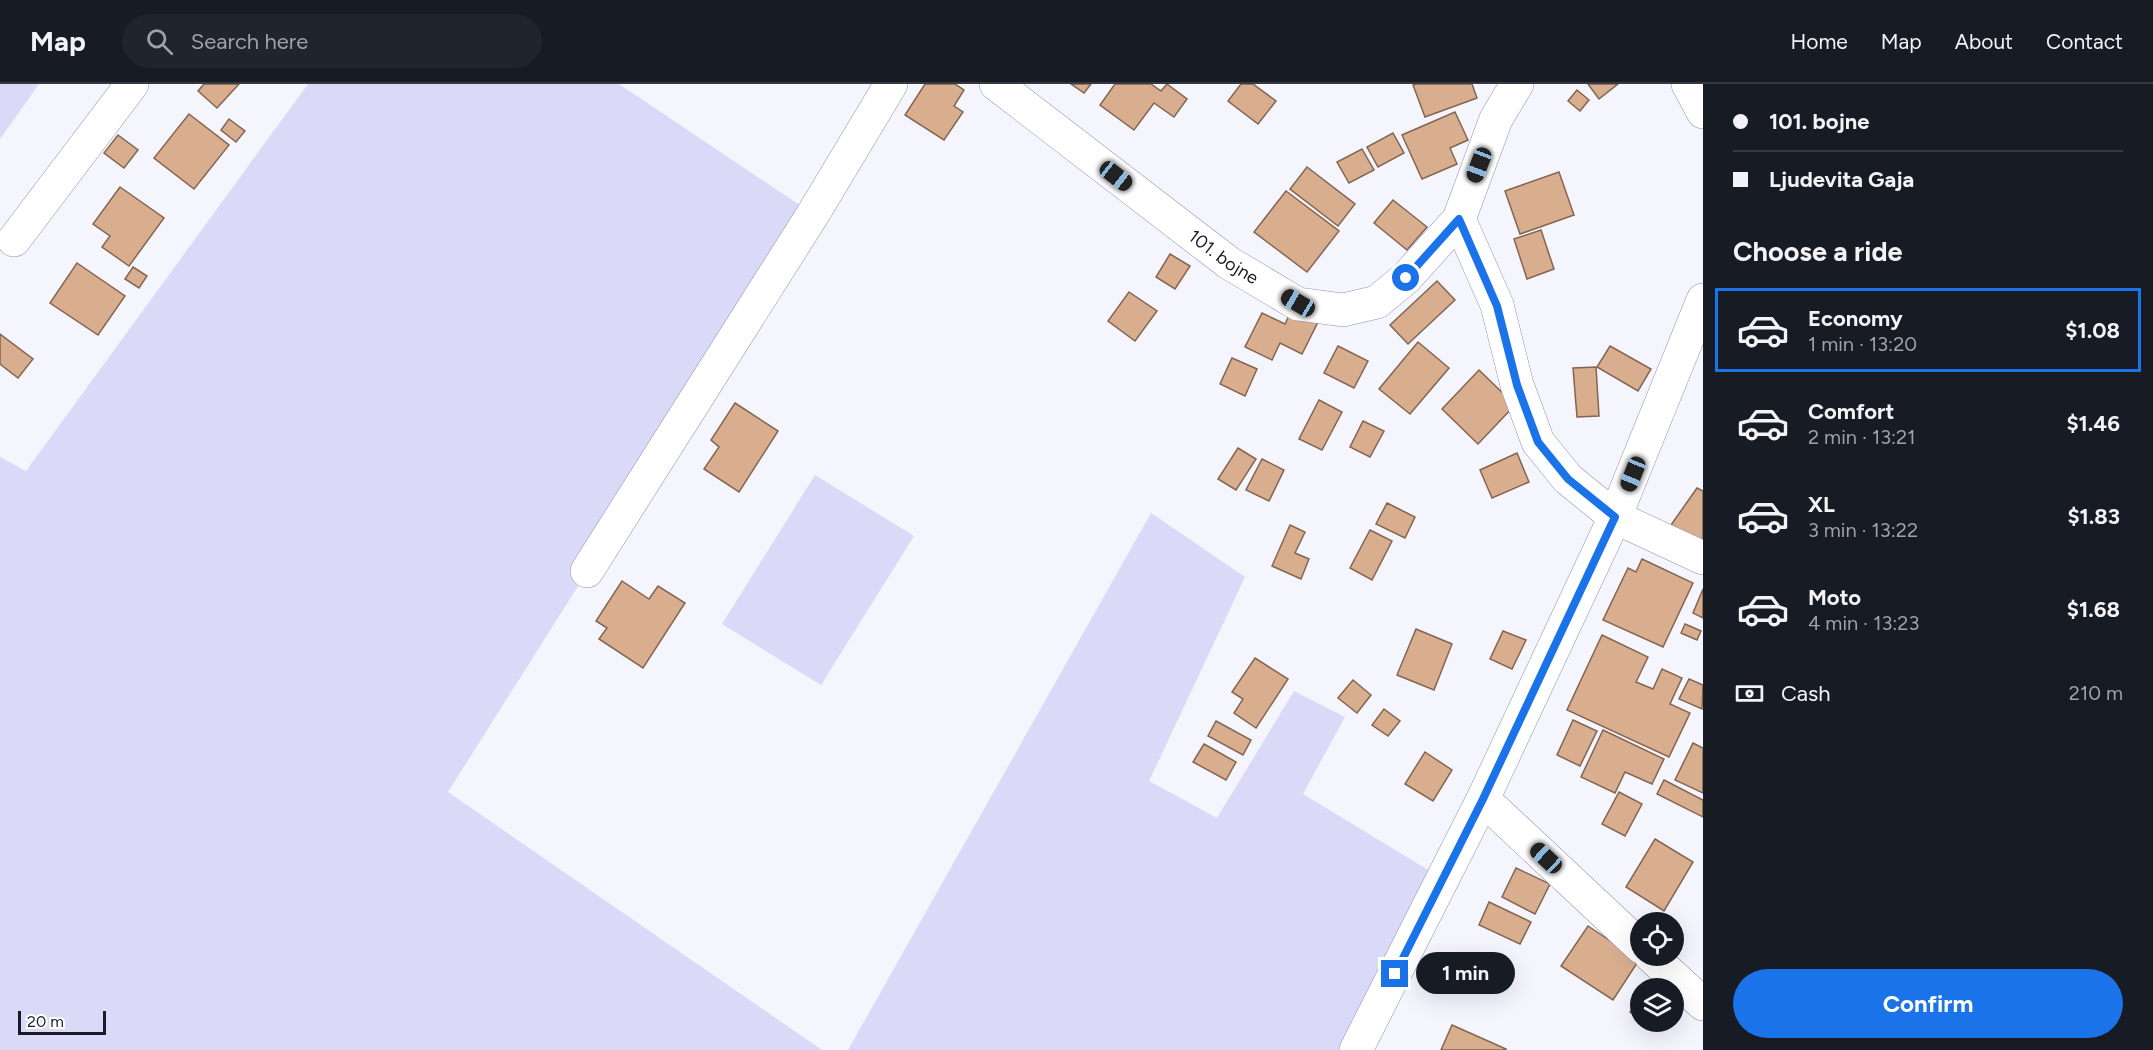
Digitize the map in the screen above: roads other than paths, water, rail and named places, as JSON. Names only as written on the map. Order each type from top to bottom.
[{"type":"street","points":[[14,240],[132,84]]},
{"type":"street","points":[[587,571],[813,214],[891,84]]},
{"type":"street","name":"101. bojne","points":[[996,84],[1228,263],[1298,303],[1343,310],[1377,302],[1406,278],[1459,219],[1496,119],[1517,84]]},
{"type":"street","points":[[1688,84],[1703,112]]},
{"type":"street","points":[[1459,219],[1497,306],[1517,385],[1538,442],[1568,479],[1615,517],[1703,558]]},
{"type":"street","points":[[1356,1050],[1483,799],[1615,517],[1703,300]]},
{"type":"street","points":[[1483,799],[1630,936]]},
{"type":"street","points":[[1662,966],[1703,1004]]}]
